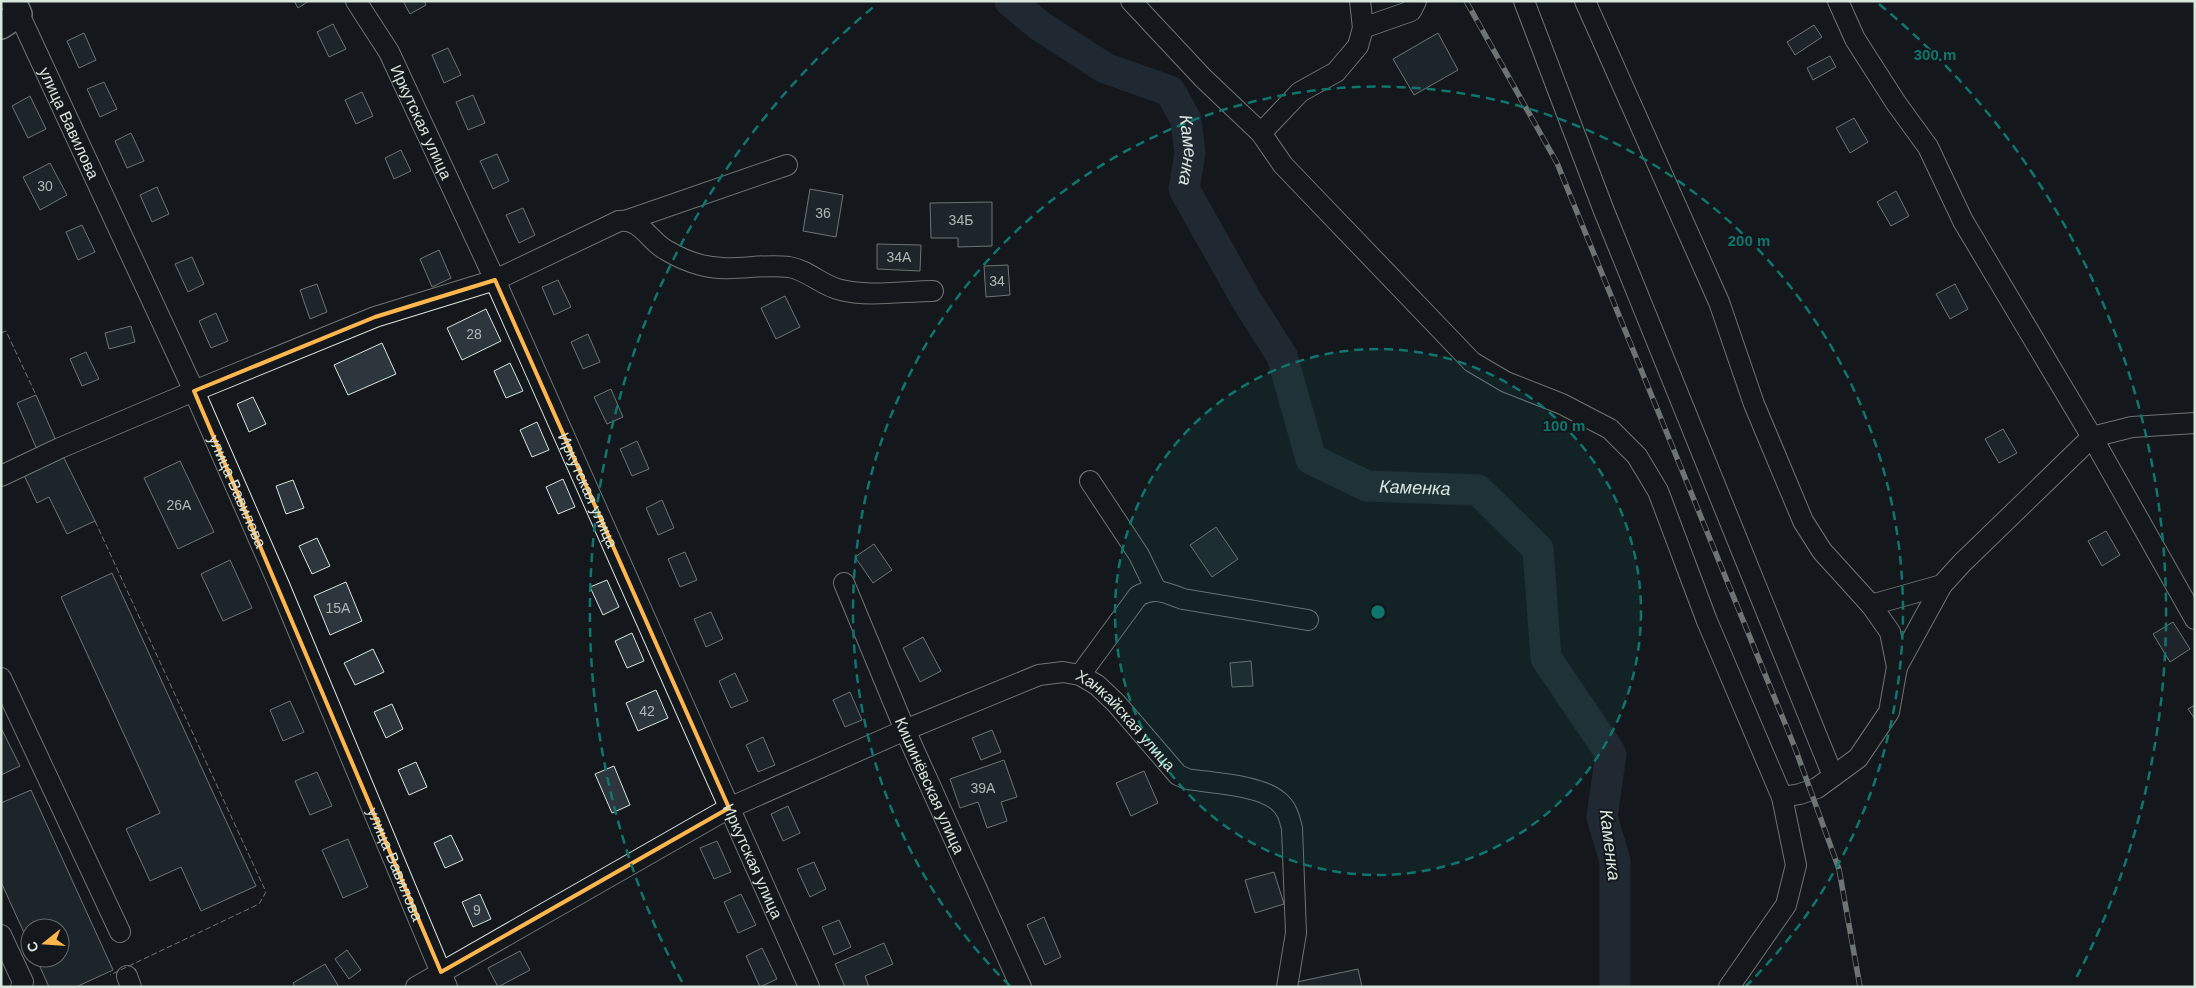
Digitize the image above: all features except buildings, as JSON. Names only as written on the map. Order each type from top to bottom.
[{"type":"street","name":"Иркутская улица","points":[[356,1],[389,52],[495,280],[810,987]]},
{"type":"street","points":[[1131,1],[1203,78],[1261,133],[1282,165],[1472,362],[1506,382],[1562,404],[1610,429],[1637,456],[1658,491],[1708,621],[1782,797],[1796,865],[1786,905],[1729,987]]},
{"type":"street","points":[[1261,133],[1300,92],[1336,72],[1358,46],[1363,28],[1360,1]]},
{"type":"street","points":[[1363,28],[1411,11],[1416,1]]},
{"type":"street","points":[[1524,1],[1604,212],[1833,776]]},
{"type":"street","points":[[1585,1],[1719,302],[1754,404],[1803,521],[1822,551],[1870,605],[1890,632],[1896,667],[1889,712],[1858,758],[1817,788],[1800,794],[1782,797]]},
{"type":"street","points":[[1838,1],[1855,39],[1896,103],[1928,147],[1963,222],[2092,437],[2195,619]]},
{"type":"street","name":"улица Вавилова","points":[[11,14],[194,391],[279,584],[444,979]]},
{"type":"street","points":[[1,476],[60,448],[194,391],[375,317],[495,280],[619,221],[628,220],[787,165]]},
{"type":"street","points":[[628,220],[638,225],[654,242],[666,250],[699,265],[731,270],[789,267],[804,272],[839,290],[854,292],[932,291]]},
{"type":"street","points":[[1896,667],[1942,585],[1962,562],[2092,437],[2132,427],[2195,423]]},
{"type":"street","points":[[1090,481],[1139,555],[1156,590]]},
{"type":"street","name":"Кишинёвская улица","points":[[844,583],[905,730],[1021,987]]},
{"type":"street","points":[[1870,605],[1942,585]]},
{"type":"street","points":[[1080,675],[1138,596],[1146,592],[1156,590],[1183,599],[1308,620]]},
{"type":"street","name":"Ханкайская улица","points":[[416,987],[444,979],[729,808],[905,730],[1039,675],[1063,672],[1080,675],[1106,692],[1178,775],[1187,779],[1266,792],[1278,801],[1287,812],[1292,828],[1296,933],[1287,987]]},
{"type":"street","points":[[1,678],[120,932]]},
{"type":"street","points":[[1,935],[23,982],[21,987]]},
{"type":"highlighted area","points":[[495,280],[729,808],[441,972],[194,391],[375,317]]},
{"type":"waterway","name":"Каменка","points":[[1010,1],[1040,26],[1105,68],[1170,91],[1186,120],[1190,153],[1184,189],[1247,301],[1282,356],[1311,459],[1367,486],[1478,490],[1538,549],[1546,658],[1611,754],[1602,817],[1615,861],[1615,987]]},
{"type":"railway","points":[[1466,1],[1557,163],[1795,748],[1839,869],[1860,987]]},
{"type":"fence","points":[[1,333],[6,331],[36,395]]},
{"type":"fence","points":[[95,521],[266,892],[259,904],[110,975]]}]
